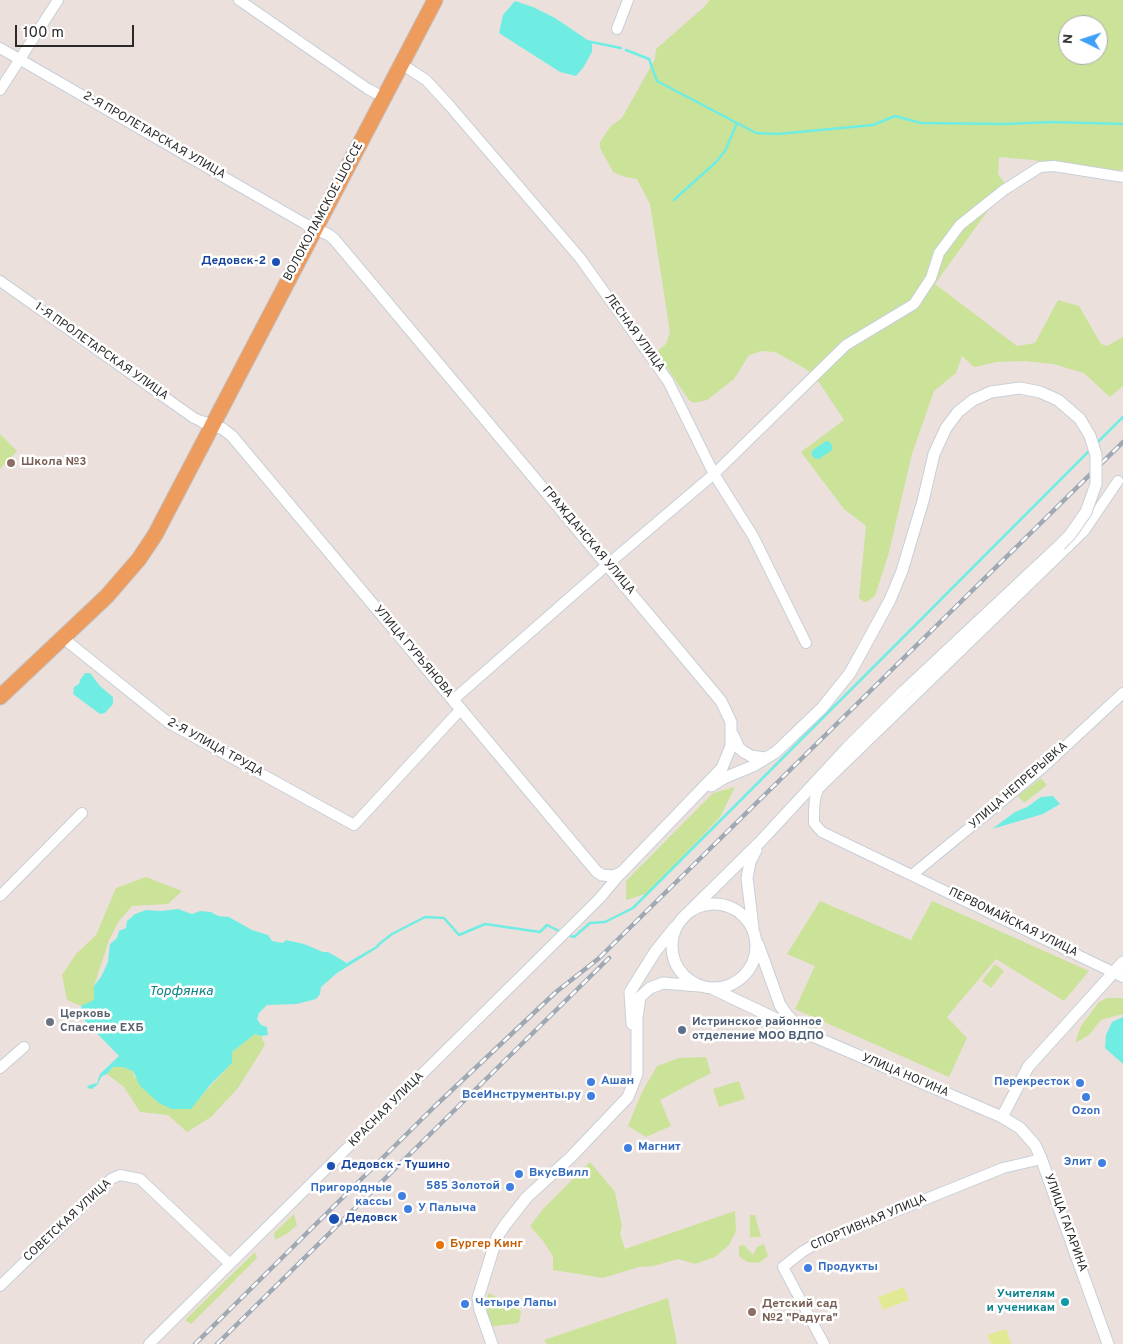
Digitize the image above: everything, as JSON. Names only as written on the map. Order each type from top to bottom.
[{"type":"main road","name":"ВОЛОКОЛАМСКОЕ ШОССЕ","points":[[208,423],[381,96],[425,0]]},
{"type":"main road","name":"ВОЛОКОЛАМСКОЕ ШОССЕ","points":[[381,96],[403,65],[435,0]]},
{"type":"main road","points":[[0,696],[112,590],[139,559],[171,506],[208,423]]},
{"type":"main road","points":[[0,685],[84,607],[133,554],[208,423]]},
{"type":"street","points":[[0,90],[58,0]]},
{"type":"street","points":[[239,0],[381,96]]},
{"type":"street","points":[[617,29],[628,0]]},
{"type":"street","name":"2-Я ПРОЛЕТАРСКАЯ УЛИЦА","points":[[0,48],[311,227]]},
{"type":"street","name":"ЛЕСНАЯ УЛИЦА","points":[[403,65],[426,80],[449,105],[580,258],[668,381],[714,474],[753,536],[806,643]]},
{"type":"street","points":[[457,705],[607,564],[714,474],[846,345],[914,304],[931,278],[939,253],[960,225],[1004,190],[1040,167],[1054,166],[1123,177]]},
{"type":"street","name":"ГРАЖДАНСКАЯ УЛИЦА","points":[[311,227],[334,239],[721,701],[731,722],[731,746],[722,768],[621,873]]},
{"type":"street","name":"1-Я ПРОЛЕТАРСКАЯ УЛИЦА","points":[[0,281],[194,418],[208,423]]},
{"type":"street","points":[[636,1043],[630,1016],[630,992],[642,970],[666,936],[760,842],[848,747],[904,691],[1070,535],[1086,512],[1096,484],[1097,465],[1093,445],[1080,419],[1073,412],[1058,400],[1040,392],[1020,388],[1001,390],[982,396],[958,412],[946,428],[934,454],[923,501],[902,571],[890,600],[850,673],[822,708],[786,743],[753,766],[714,783],[699,794]]},
{"type":"street","name":"УЛИЦА ГУРЬЯНОВА","points":[[208,423],[232,436],[597,872],[606,876],[621,873]]},
{"type":"street","name":"ПЕРВОМАЙСКАЯ УЛИЦА","points":[[1118,975],[822,832],[814,823],[814,812],[818,789],[1084,531],[1122,480]]},
{"type":"street","name":"2-Я УЛИЦА ТРУДА","points":[[63,638],[169,723],[354,825],[457,705]]},
{"type":"street","name":"УЛИЦА НЕПРЕРЫВКА","points":[[912,874],[981,820],[1042,768],[1123,694]]},
{"type":"street","points":[[731,726],[739,748],[751,756],[765,758]]},
{"type":"street","points":[[0,896],[82,813]]},
{"type":"street","points":[[760,842],[750,862],[747,878],[757,942],[780,1005],[796,1024],[808,1034]]},
{"type":"street","name":"КРАСНАЯ УЛИЦА","points":[[149,1344],[599,899],[621,873]]},
{"type":"street","points":[[690,911],[711,904],[725,905],[739,911],[754,929]]},
{"type":"street","points":[[680,922],[672,942],[676,964],[684,976],[705,987]]},
{"type":"street","points":[[492,1344],[478,1298],[497,1237],[517,1208],[628,1097],[637,1074],[636,1043],[640,997],[645,992],[663,983],[726,987],[739,981],[753,964],[757,942]]},
{"type":"street","points":[[1002,1116],[1028,1068],[1118,975],[1123,962]]},
{"type":"street","name":"УЛИЦА НОГИНА","points":[[705,987],[808,1034],[1002,1116]]},
{"type":"street","points":[[0,1068],[24,1047]]},
{"type":"street","name":"УЛИЦА ГАГАРИНА","points":[[1002,1116],[1020,1128],[1035,1145],[1108,1344]]},
{"type":"street","name":"СПОРТИВНАЯ УЛИЦА","points":[[824,1344],[783,1267],[817,1243],[1003,1168],[1041,1158]]},
{"type":"street","name":"СОВЕТСКАЯ УЛИЦА","points":[[0,1286],[111,1179],[120,1175],[140,1179],[230,1264]]},
{"type":"green space","points":[[710,0],[1123,0],[1123,170],[1090,170],[1033,160],[999,157],[998,174],[1011,192],[989,209],[935,284],[1017,346],[1035,343],[1058,300],[1079,306],[1101,344],[1107,346],[1123,337],[1123,386],[1110,397],[1084,373],[1053,364],[1025,361],[997,362],[974,367],[962,356],[956,373],[934,391],[912,454],[888,556],[875,596],[868,601],[864,602],[859,598],[866,526],[844,509],[801,452],[844,420],[816,378],[806,369],[775,352],[762,351],[749,355],[734,379],[707,400],[694,403],[689,400],[656,352],[666,344],[670,332],[650,204],[637,179],[613,172],[600,148],[600,142],[611,126],[622,118],[655,59],[656,49]]},
{"type":"green space","points":[[0,434],[17,451],[0,469]]},
{"type":"green space","points":[[1041,778],[1047,785],[1024,803],[1018,796]]},
{"type":"green space","points":[[735,787],[720,817],[649,893],[626,900],[626,881],[713,793]]},
{"type":"green space","points":[[146,877],[182,891],[168,904],[132,906],[119,921],[109,940],[94,986],[94,1001],[81,1006],[67,1000],[62,975],[76,954],[96,935],[116,888]]},
{"type":"green space","points":[[820,901],[911,940],[932,901],[1089,971],[1064,1001],[996,959],[947,1017],[967,1038],[949,1077],[795,1009],[815,966],[787,954]]},
{"type":"green space","points":[[995,964],[1004,971],[991,988],[982,981]]},
{"type":"green space","points":[[1107,998],[1123,998],[1123,1014],[1101,1020],[1089,1035],[1075,1043],[1081,1026],[1099,1002]]},
{"type":"green space","points":[[255,1034],[261,1036],[265,1045],[238,1088],[211,1117],[187,1132],[168,1115],[140,1112],[124,1087],[107,1074],[113,1067],[123,1067],[133,1071],[134,1077],[182,1108],[189,1109],[232,1063],[232,1052]]},
{"type":"green space","points":[[706,1057],[711,1073],[660,1100],[671,1126],[646,1137],[628,1126],[642,1092],[657,1066],[679,1058]]},
{"type":"green space","points":[[739,1081],[745,1099],[719,1107],[713,1089]]},
{"type":"green space","points":[[590,1162],[615,1192],[622,1227],[620,1234],[625,1249],[735,1211],[736,1231],[729,1245],[715,1257],[695,1264],[678,1259],[654,1266],[639,1267],[603,1278],[553,1270],[553,1256],[530,1226],[543,1209]]},
{"type":"green space","points":[[294,1214],[297,1225],[288,1233],[275,1240],[274,1233]]},
{"type":"green space","points":[[750,1215],[755,1215],[761,1237],[750,1237]]},
{"type":"green space","points":[[764,1244],[768,1256],[759,1263],[747,1262],[739,1256],[739,1246],[744,1245],[753,1255],[757,1247]]},
{"type":"green space","points":[[255,1252],[257,1258],[191,1324],[185,1320]]},
{"type":"green space","points":[[904,1287],[909,1300],[883,1310],[878,1297]]},
{"type":"green space","points":[[489,1293],[521,1311],[519,1323],[488,1327],[485,1315],[485,1301]]},
{"type":"green space","points":[[668,1298],[677,1344],[547,1344],[544,1340]]},
{"type":"green space","points":[[1006,1329],[1011,1344],[991,1344],[987,1335]]},
{"type":"water","points":[[515,1],[533,7],[555,18],[592,43],[592,52],[576,76],[560,72],[499,33],[503,15]]},
{"type":"water","points":[[826,441],[830,442],[832,450],[819,459],[814,458],[811,454],[813,450]]},
{"type":"water","points":[[85,673],[90,673],[100,686],[113,697],[113,704],[105,713],[100,714],[73,694],[74,687],[79,684]]},
{"type":"water","points":[[1053,796],[1060,804],[1043,814],[992,829],[1015,812],[1027,807],[1041,797]]},
{"type":"water","name":"Торфянка","points":[[178,909],[192,914],[200,911],[229,917],[252,930],[268,935],[272,941],[283,943],[286,940],[304,944],[323,952],[328,952],[347,963],[378,945],[379,947],[337,973],[321,987],[320,994],[316,999],[297,1004],[267,1005],[259,1013],[257,1019],[261,1025],[267,1027],[268,1035],[261,1036],[255,1034],[232,1052],[232,1063],[211,1084],[191,1109],[171,1109],[159,1103],[140,1086],[133,1071],[123,1067],[113,1067],[107,1074],[102,1076],[97,1085],[92,1089],[87,1088],[89,1085],[97,1083],[100,1074],[119,1056],[85,1021],[81,1006],[94,1000],[94,986],[101,977],[108,962],[110,944],[117,938],[119,931],[126,928],[127,921],[135,914],[146,910]]},
{"type":"water","points":[[1123,1017],[1123,1064],[1105,1048],[1106,1035],[1112,1022]]},
{"type":"waterway","points":[[586,41],[621,48]]},
{"type":"waterway","points":[[626,50],[649,59],[657,81],[756,133],[778,134],[873,125],[895,116],[921,123],[1003,124],[1052,122],[1123,124]]},
{"type":"waterway","points":[[674,200],[716,162],[725,151],[737,123]]},
{"type":"waterway","points":[[1097,443],[1123,417]]},
{"type":"waterway","points":[[568,935],[574,937],[590,923],[605,922],[633,908],[1091,449]]},
{"type":"waterway","points":[[378,945],[392,934],[425,917],[444,918],[459,935],[485,924],[540,932],[547,925],[561,932]]},
{"type":"railway","points":[[195,1344],[434,1107],[556,992],[598,959],[1123,442]]},
{"type":"railway","points":[[217,1344],[609,958]]},
{"type":"place","name":"Дедовск-2","points":[[276,262]]},
{"type":"place","name":"Школа №3","points":[[11,463]]},
{"type":"place","name":"Церковь Спасение ЕХБ","points":[[50,1022]]},
{"type":"place","name":"Истринское районное отделение МОО ВДПО","points":[[682,1030]]},
{"type":"place","name":"Ашан","points":[[591,1082]]},
{"type":"place","name":"Перекресток","points":[[1080,1083]]},
{"type":"place","name":"ВсеИнструменты.ру","points":[[591,1096]]},
{"type":"place","name":"Ozon","points":[[1086,1097]]},
{"type":"place","name":"Магнит","points":[[628,1148]]},
{"type":"place","name":"Элит","points":[[1102,1163]]},
{"type":"place","name":"Дедовск - Тушино","points":[[331,1166]]},
{"type":"place","name":"ВкусВилл","points":[[519,1174]]},
{"type":"place","name":"585 Золотой","points":[[510,1187]]},
{"type":"place","name":"Пригородные кассы","points":[[402,1196]]},
{"type":"place","name":"У Палыча","points":[[408,1209]]},
{"type":"place","name":"Дедовск","points":[[334,1219]]},
{"type":"place","name":"Бургер Кинг","points":[[440,1245]]},
{"type":"place","name":"Продукты","points":[[808,1268]]},
{"type":"place","name":"Учителям и ученикам","points":[[1065,1302]]},
{"type":"place","name":"Четыре Лапы","points":[[465,1304]]},
{"type":"place","name":"Детский сад №2 \"Радуга\"","points":[[752,1312]]}]
